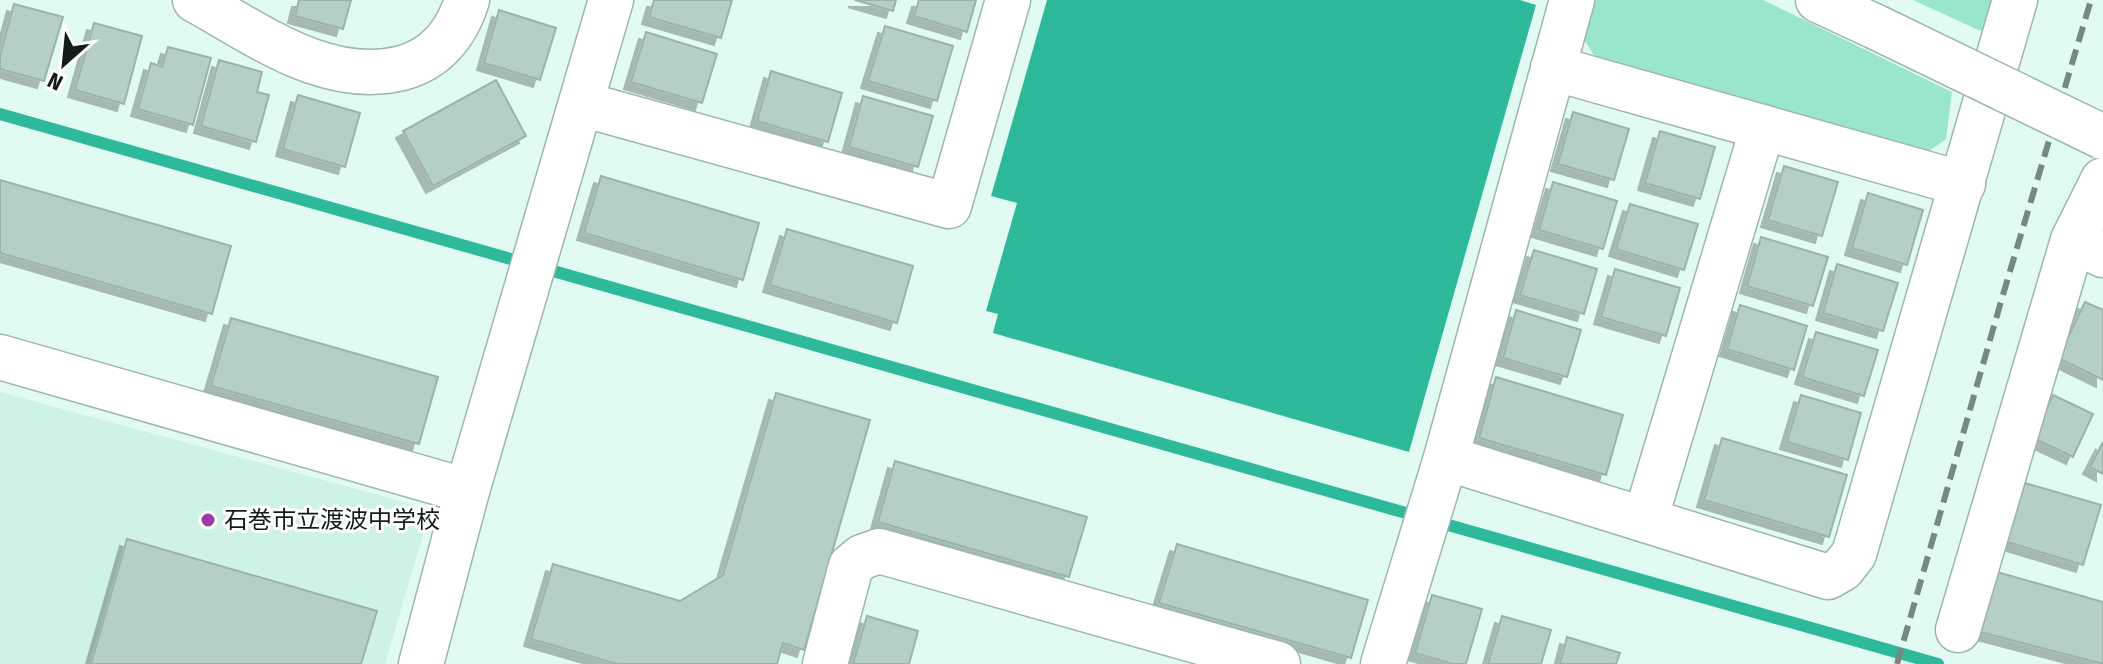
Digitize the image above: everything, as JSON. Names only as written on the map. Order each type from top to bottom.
[{"type":"street","points":[[195,0],[294,55],[338,70],[380,73],[421,63],[442,45],[462,16],[467,0]]},
{"type":"street","points":[[421,664],[467,491],[611,0]]},
{"type":"street","points":[[582,104],[949,206],[1008,0]]},
{"type":"street","points":[[1383,664],[1440,476],[1572,0]]},
{"type":"street","points":[[1818,0],[2103,137]]},
{"type":"street","points":[[1440,476],[1645,520],[1828,577],[1842,569],[1854,554],[2015,0]]},
{"type":"street","points":[[1553,68],[1963,184]]},
{"type":"street","points":[[1645,520],[1763,127]]},
{"type":"street","points":[[1958,630],[2088,247],[2103,180]]},
{"type":"street","points":[[0,357],[467,491]]},
{"type":"street","points":[[825,664],[851,566],[862,557],[879,551],[1278,664]]},
{"type":"shaded area","points":[[1047,0],[1520,0],[1536,5],[1409,452],[993,333],[998,314],[986,311],[1017,203],[991,196]]},
{"type":"shaded area","points":[[1587,0],[1763,0],[1952,92],[1946,139],[1921,157],[1595,57],[1579,31]]},
{"type":"shaded area","points":[[1913,0],[1994,0],[1985,33]]},
{"type":"shaded area","name":"石巻市立渡波中学校","points":[[0,392],[411,504],[423,535],[385,664],[0,664]]},
{"type":"building","points":[[299,0],[351,0],[343,29],[295,16]]},
{"type":"building","points":[[654,0],[732,0],[721,38],[649,17]]},
{"type":"building","points":[[855,0],[896,0],[893,11]]},
{"type":"building","points":[[919,0],[976,0],[967,32],[914,16]]},
{"type":"building","points":[[14,4],[63,17],[44,81],[0,69],[0,56]]},
{"type":"building","points":[[499,10],[556,28],[540,80],[484,63]]},
{"type":"building","points":[[94,23],[142,36],[124,104],[75,90]]},
{"type":"building","points":[[885,26],[953,46],[937,101],[868,81]]},
{"type":"building","points":[[646,32],[717,54],[702,103],[631,82]]},
{"type":"building","points":[[168,47],[211,58],[193,125],[138,109],[151,63],[162,67]]},
{"type":"building","points":[[219,60],[262,72],[257,92],[269,95],[256,142],[201,126]]},
{"type":"building","points":[[771,71],[842,93],[828,142],[757,121]]},
{"type":"building","points":[[496,80],[526,136],[433,186],[403,131]]},
{"type":"building","points":[[298,95],[360,113],[345,167],[283,149]]},
{"type":"building","points":[[863,96],[933,116],[918,167],[849,147]]},
{"type":"building","points":[[1573,112],[1629,129],[1614,180],[1558,164]]},
{"type":"building","points":[[1660,131],[1715,147],[1700,199],[1645,183]]},
{"type":"building","points":[[1784,166],[1838,182],[1822,236],[1768,220]]},
{"type":"building","points":[[601,176],[759,223],[743,280],[584,233]]},
{"type":"building","points":[[0,180],[231,246],[212,314],[0,253]]},
{"type":"building","points":[[1553,182],[1617,201],[1603,249],[1539,230]]},
{"type":"building","points":[[1868,193],[1923,210],[1907,265],[1852,248]]},
{"type":"building","points":[[1630,204],[1698,224],[1684,270],[1616,249]]},
{"type":"building","points":[[787,229],[913,266],[897,323],[770,285]]},
{"type":"building","points":[[1761,237],[1828,257],[1813,306],[1747,286]]},
{"type":"building","points":[[1534,250],[1597,269],[1584,314],[1520,295]]},
{"type":"building","points":[[1837,264],[1898,283],[1883,331],[1823,313]]},
{"type":"building","points":[[1615,269],[1680,288],[1666,336],[1601,317]]},
{"type":"building","points":[[2085,302],[2103,310],[2103,380],[2058,358]]},
{"type":"building","points":[[1740,305],[1807,326],[1794,370],[1727,349]]},
{"type":"building","points":[[1516,310],[1581,330],[1567,377],[1503,358]]},
{"type":"building","points":[[231,318],[438,377],[419,444],[211,386]]},
{"type":"building","points":[[1816,332],[1878,350],[1864,396],[1802,377]]},
{"type":"building","points":[[1496,377],[1623,415],[1606,475],[1479,438]]},
{"type":"building","points":[[776,393],[870,420],[804,650],[783,643],[777,664],[617,664],[531,639],[553,564],[680,601],[723,575]]},
{"type":"building","points":[[1801,395],[1861,413],[1848,460],[1787,442]]},
{"type":"building","points":[[2053,395],[2093,414],[2073,457],[2033,438]]},
{"type":"building","points":[[1722,438],[1847,475],[1829,537],[1704,500]]},
{"type":"building","points":[[2103,442],[2103,474],[2090,467]]},
{"type":"building","points":[[895,461],[1087,517],[1069,577],[878,522]]},
{"type":"building","points":[[2025,483],[2101,505],[2083,565],[2007,542]]},
{"type":"building","points":[[127,539],[377,611],[361,664],[91,664]]},
{"type":"building","points":[[1177,544],[1368,600],[1351,658],[1159,603]]},
{"type":"building","points":[[1997,572],[2103,602],[2103,664],[1980,632]]},
{"type":"building","points":[[1432,595],[1482,609],[1466,664],[1453,664],[1415,653]]},
{"type":"building","points":[[867,616],[918,631],[909,664],[853,664]]},
{"type":"building","points":[[1502,616],[1551,630],[1541,664],[1488,664]]},
{"type":"building","points":[[1567,637],[1620,653],[1616,664],[1560,664]]},
{"type":"waterway","points":[[0,114],[1938,664]]},
{"type":"railway","points":[[1897,664],[2091,0]]},
{"type":"place","name":"石巻市立渡波中学校","points":[[208,520]]}]
